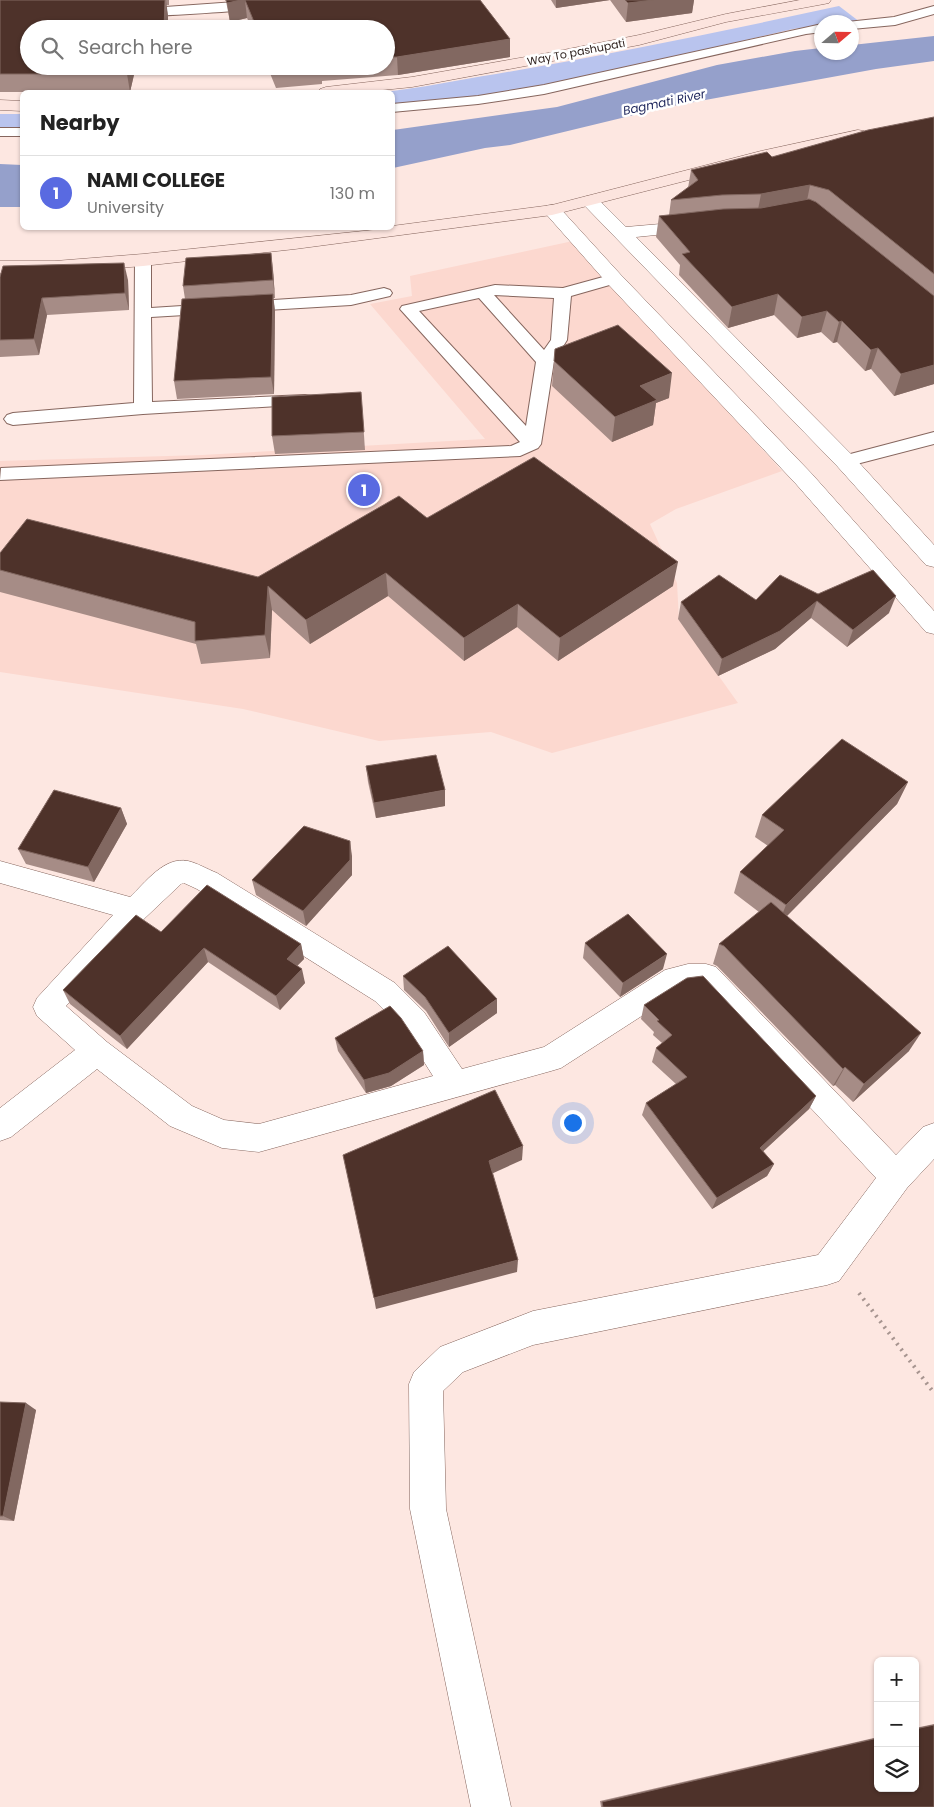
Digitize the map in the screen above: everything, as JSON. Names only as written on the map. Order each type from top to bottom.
[{"type":"main road","name":"Way To pashupati","points":[[343,90],[412,82],[538,60],[639,40],[726,18],[824,0]]},
{"type":"main road","points":[[0,105],[20,106]]},
{"type":"main road","points":[[0,267],[56,267],[143,260],[294,244],[552,210],[761,156],[878,130]]},
{"type":"street","points":[[590,201],[620,234],[845,461],[934,558]]},
{"type":"street","points":[[552,210],[614,279],[804,479],[934,626]]},
{"type":"street","points":[[620,234],[709,224]]},
{"type":"street","points":[[0,872],[135,910]]},
{"type":"street","points":[[455,1084],[414,1021],[385,992],[207,881],[186,872],[174,873],[135,910],[47,1007],[96,1051],[181,1116],[222,1134],[259,1138],[550,1058],[675,980],[688,976],[706,976],[896,1177]]},
{"type":"street","points":[[0,1127],[96,1051]]},
{"type":"street","points":[[491,1807],[428,1509],[426,1384],[452,1359],[533,1328],[827,1269],[896,1177],[934,1137]]},
{"type":"lane","points":[[124,13],[248,6],[292,0]]},
{"type":"lane","points":[[859,25],[895,22],[934,10]]},
{"type":"lane","points":[[395,108],[506,96],[592,79],[814,29]]},
{"type":"lane","points":[[0,132],[20,132]]},
{"type":"lane","points":[[143,260],[143,408]]},
{"type":"lane","points":[[532,444],[408,309],[495,290],[564,293],[614,279]]},
{"type":"lane","points":[[143,313],[351,300],[384,292]]},
{"type":"lane","points":[[483,293],[544,361]]},
{"type":"lane","points":[[532,444],[544,361],[559,340],[564,293]]},
{"type":"lane","points":[[13,418],[143,408],[324,399]]},
{"type":"lane","points":[[845,461],[934,438]]},
{"type":"lane","points":[[1,474],[514,452],[532,444]]},
{"type":"path","points":[[827,1269],[858,1291],[934,1393]]},
{"type":"shaded area","points":[[839,6],[851,15],[814,15],[814,26],[793,29],[561,83],[482,96],[395,105],[395,90],[582,58]]},
{"type":"shaded area","points":[[0,114],[20,114],[20,128],[0,127]]},
{"type":"shaded area","points":[[573,241],[782,471],[676,509],[650,524],[677,583],[679,620],[738,703],[552,753],[491,732],[379,741],[243,709],[0,672],[0,461],[202,455],[485,439],[370,304],[412,296],[410,276]]},
{"type":"water","name":"Bagmati River","points":[[934,36],[934,61],[876,69],[667,107],[510,145],[485,148],[395,168],[395,130],[557,107],[717,65],[814,49],[814,60],[859,60],[859,44]]},
{"type":"water","points":[[0,164],[20,165],[20,207],[0,207]]},
{"type":"building","points":[[0,0],[165,0],[164,20],[20,20],[20,74],[0,74]]},
{"type":"building","points":[[226,0],[241,0],[227,3]]},
{"type":"building","points":[[245,0],[480,0],[510,39],[395,57],[395,20],[253,20]]},
{"type":"building","points":[[625,0],[654,0],[628,3]]},
{"type":"building","points":[[934,117],[934,274],[829,190],[810,185],[761,194],[722,195],[671,200],[698,180],[691,170],[767,152],[772,157],[868,130]]},
{"type":"building","points":[[809,199],[816,202],[934,296],[934,365],[901,374],[878,348],[871,350],[842,321],[839,322],[827,311],[802,317],[778,294],[732,307],[682,254],[690,252],[659,216],[723,209],[761,208]]},
{"type":"building","points":[[271,253],[273,280],[183,286],[186,258]]},
{"type":"building","points":[[124,263],[125,293],[42,298],[34,339],[0,340],[0,277],[3,266]]},
{"type":"building","points":[[273,294],[271,377],[174,381],[182,299]]},
{"type":"building","points":[[618,325],[672,373],[640,386],[657,400],[615,417],[554,361],[555,349]]},
{"type":"building","points":[[361,392],[364,432],[272,436],[272,397]]},
{"type":"building","points":[[534,457],[678,562],[560,638],[518,604],[464,638],[386,573],[306,620],[268,586],[265,635],[195,641],[195,622],[0,570],[0,553],[27,519],[258,577],[399,496],[427,518]]},
{"type":"building","points":[[873,570],[896,596],[853,630],[817,601],[780,631],[722,659],[681,602],[719,575],[756,600],[780,575],[818,594]]},
{"type":"building","points":[[842,739],[908,782],[786,905],[740,872],[784,830],[762,815]]},
{"type":"building","points":[[436,755],[445,790],[374,803],[366,766]]},
{"type":"building","points":[[54,790],[121,808],[88,867],[18,849]]},
{"type":"building","points":[[304,826],[350,841],[350,860],[303,911],[252,880]]},
{"type":"building","points":[[207,885],[301,944],[287,959],[302,969],[276,996],[204,948],[120,1036],[63,990],[136,915],[161,932]]},
{"type":"building","points":[[771,902],[921,1033],[864,1084],[845,1067],[843,1069],[724,946],[719,944]]},
{"type":"building","points":[[628,914],[667,954],[623,983],[585,943]]},
{"type":"building","points":[[448,946],[497,999],[449,1033],[425,997],[403,976]]},
{"type":"building","points":[[703,976],[816,1096],[760,1148],[774,1164],[717,1198],[646,1103],[687,1077],[656,1048],[672,1035],[644,1005],[687,978]]},
{"type":"building","points":[[390,1006],[401,1018],[423,1051],[389,1073],[364,1080],[335,1038]]},
{"type":"building","points":[[495,1090],[523,1146],[489,1161],[518,1260],[374,1298],[343,1155]]},
{"type":"building","points":[[0,1402],[26,1403],[3,1516],[0,1516]]},
{"type":"building","points":[[934,1725],[934,1807],[603,1807],[602,1802],[874,1739],[874,1792],[919,1792],[919,1728]]},
{"type":"place","name":"NAMI COLLEGE","points":[[364,490]]}]
